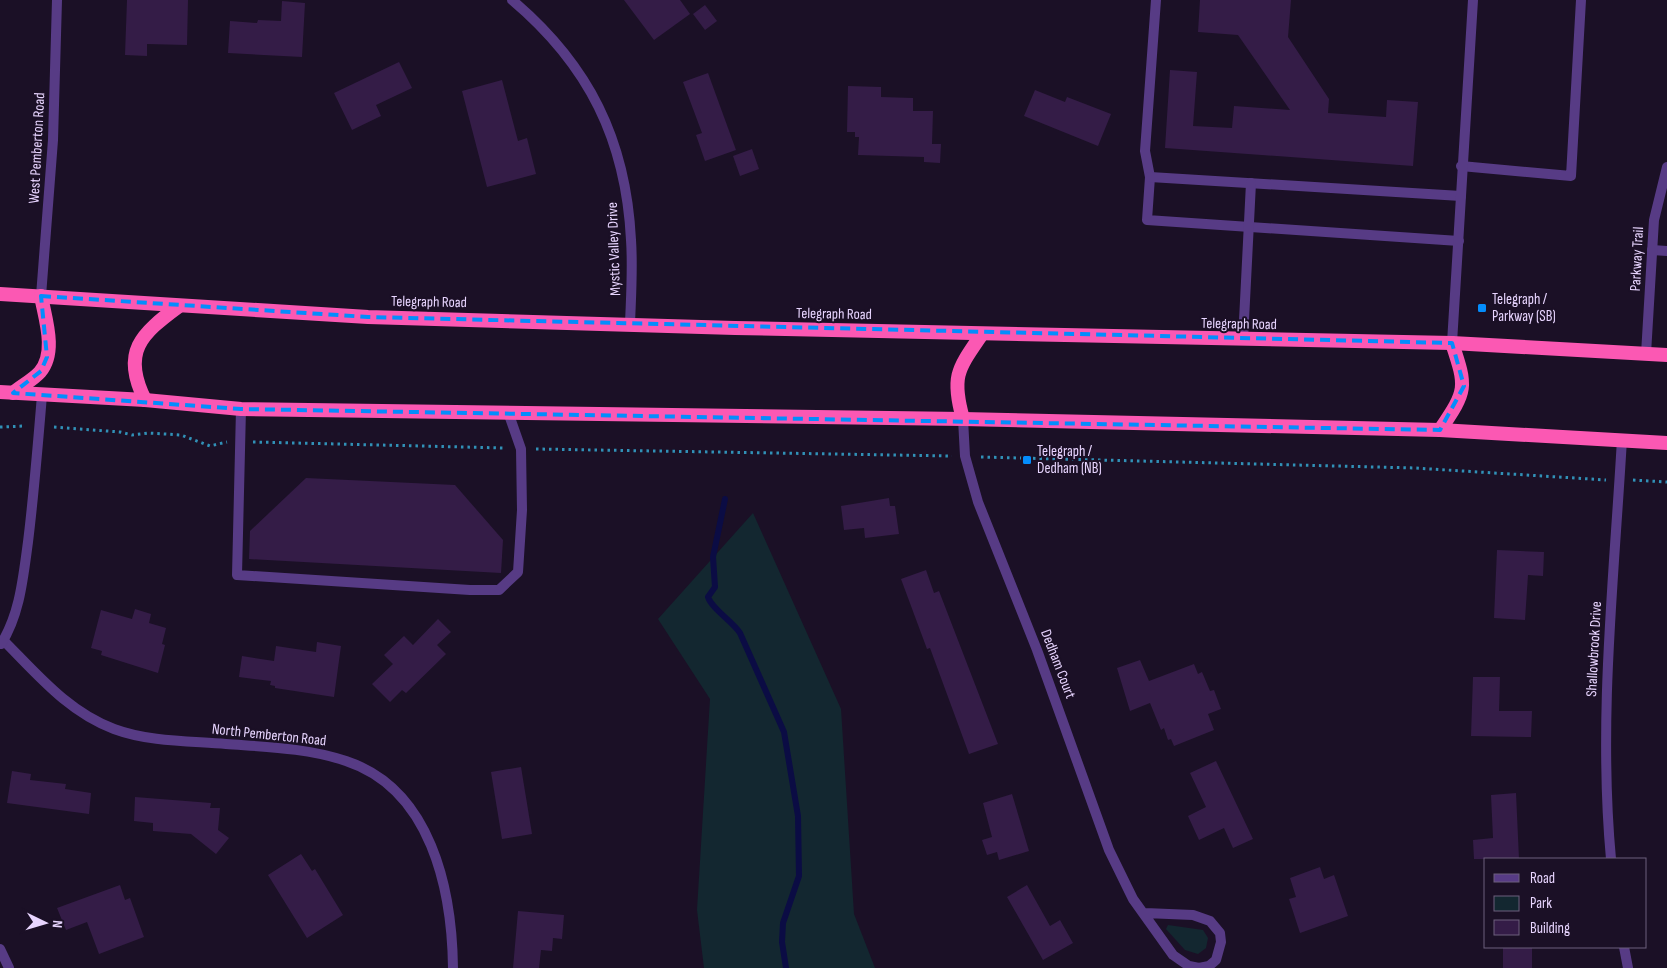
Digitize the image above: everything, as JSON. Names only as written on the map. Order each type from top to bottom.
[{"type":"highway","name":"Telegraph Road","points":[[0,294],[368,317],[982,334],[1452,343],[1667,355]]},
{"type":"highway","points":[[6,392],[41,371],[48,357],[48,335],[41,296]]},
{"type":"highway","points":[[145,400],[137,384],[135,370],[136,352],[145,333],[179,306]]},
{"type":"highway","points":[[963,419],[956,395],[957,380],[962,364],[982,334]]},
{"type":"highway","points":[[1440,430],[1461,398],[1464,386],[1463,376],[1452,343]]},
{"type":"highway","points":[[6,392],[145,400],[241,409],[963,419],[1440,430],[1667,442]]},
{"type":"street","name":"West Pemberton Road","points":[[41,296],[53,140],[57,0]]},
{"type":"street","name":"Mystic Valley Drive","points":[[512,0],[565,52],[590,88],[614,140],[630,215],[632,242],[630,324]]},
{"type":"street","points":[[1156,0],[1145,151],[1150,177],[1148,220],[1458,241]]},
{"type":"street","points":[[1452,343],[1461,196],[1461,166],[1473,0]]},
{"type":"street","points":[[1461,166],[1571,176],[1581,0]]},
{"type":"street","name":"Parkway Trail","points":[[1646,354],[1654,220],[1667,167]]},
{"type":"street","points":[[1150,177],[1461,196]]},
{"type":"street","points":[[1243,340],[1251,183]]},
{"type":"street","points":[[1652,250],[1667,251]]},
{"type":"street","points":[[2,643],[19,602],[24,576],[34,498],[42,395]]},
{"type":"street","points":[[241,409],[236,576],[470,590],[499,590],[518,572],[522,510],[521,449],[508,412]]},
{"type":"street","name":"Dedham Court","points":[[963,419],[965,456],[978,502],[1044,669],[1109,850],[1133,899],[1180,962],[1199,968],[1208,966],[1216,960],[1221,942],[1220,933],[1210,921],[1193,915],[1145,913]]},
{"type":"street","name":"Shallowbrook Drive","points":[[1611,858],[1606,792],[1607,688],[1622,440]]},
{"type":"street","name":"North Pemberton Road","points":[[2,643],[71,706],[92,720],[116,730],[154,738],[313,753],[345,760],[380,777],[410,807],[435,852],[443,879],[449,913],[453,968]]},
{"type":"street","points":[[1624,948],[1628,968]]},
{"type":"street","points":[[0,949],[9,968]]},
{"type":"path","points":[[0,427],[15,426]]},
{"type":"path","points":[[62,428],[120,432],[132,435],[148,433],[181,435],[210,446],[240,442],[940,456]]},
{"type":"path","points":[[994,458],[1405,467],[1600,480]]},
{"type":"path","points":[[1641,480],[1667,482]]},
{"type":"highlighted area","points":[[41,296],[368,317],[1452,343],[1464,386],[1440,430],[241,409],[13,393],[41,371],[47,357]]},
{"type":"green space","points":[[753,513],[841,709],[854,914],[875,968],[704,968],[697,910],[710,699],[658,619]]},
{"type":"green space","points":[[1168,925],[1203,930],[1208,938],[1206,948],[1198,954],[1185,950],[1166,929]]},
{"type":"building","points":[[127,0],[188,0],[187,45],[147,44],[147,56],[125,55]]},
{"type":"building","points":[[624,0],[680,0],[690,14],[654,40]]},
{"type":"building","points":[[1200,0],[1291,0],[1288,37],[1329,99],[1328,113],[1386,117],[1387,100],[1418,102],[1413,166],[1165,148],[1170,70],[1197,72],[1193,126],[1232,128],[1234,106],[1290,110],[1238,35],[1198,32]]},
{"type":"building","points":[[282,1],[305,3],[302,57],[228,53],[230,21],[257,23],[258,20],[281,21]]},
{"type":"building","points":[[705,5],[717,21],[705,30],[693,14]]},
{"type":"building","points":[[399,62],[412,88],[376,105],[381,116],[352,130],[334,93]]},
{"type":"building","points":[[708,73],[736,150],[705,161],[696,135],[702,133],[683,82]]},
{"type":"building","points":[[502,80],[518,141],[527,138],[536,174],[487,187],[462,91]]},
{"type":"building","points":[[848,86],[881,87],[881,97],[913,98],[913,111],[933,111],[932,144],[941,144],[940,163],[924,162],[924,157],[858,155],[859,137],[855,137],[855,132],[847,132]]},
{"type":"building","points":[[1035,90],[1065,102],[1067,97],[1111,114],[1098,146],[1024,116]]},
{"type":"building","points":[[752,149],[759,169],[740,176],[733,156]]},
{"type":"building","points":[[306,478],[455,485],[503,540],[501,573],[249,559],[250,531]]},
{"type":"building","points":[[889,498],[890,506],[895,506],[899,534],[865,538],[864,528],[844,530],[841,506]]},
{"type":"building","points":[[1497,550],[1544,552],[1543,576],[1528,575],[1525,620],[1494,618]]},
{"type":"building","points":[[926,570],[934,593],[939,591],[998,744],[969,754],[930,648],[927,649],[901,579]]},
{"type":"building","points":[[135,609],[151,614],[149,623],[166,628],[162,644],[165,645],[158,673],[101,655],[102,651],[91,648],[101,610],[132,619]]},
{"type":"building","points":[[438,619],[451,632],[437,645],[446,654],[406,693],[402,690],[390,702],[372,684],[393,664],[384,655],[404,636],[413,645]]},
{"type":"building","points":[[317,642],[341,646],[334,697],[275,688],[275,686],[270,685],[271,681],[239,677],[242,656],[274,661],[276,646],[316,652]]},
{"type":"building","points":[[1140,660],[1149,681],[1194,664],[1198,674],[1202,672],[1210,691],[1214,690],[1221,709],[1208,714],[1214,730],[1174,746],[1171,739],[1168,740],[1164,728],[1161,730],[1150,703],[1130,711],[1117,668]]},
{"type":"building","points":[[1473,677],[1500,677],[1499,711],[1532,711],[1531,737],[1471,736]]},
{"type":"building","points":[[1216,761],[1253,839],[1233,848],[1224,828],[1199,840],[1188,816],[1206,807],[1190,773]]},
{"type":"building","points":[[521,767],[532,834],[502,839],[491,772]]},
{"type":"building","points":[[12,771],[31,774],[30,780],[66,784],[65,789],[91,793],[89,814],[7,803]]},
{"type":"building","points":[[1516,793],[1519,858],[1474,859],[1473,840],[1493,838],[1491,795]]},
{"type":"building","points":[[1012,794],[1029,851],[999,860],[997,852],[987,855],[982,840],[992,837],[983,803]]},
{"type":"building","points":[[135,797],[211,803],[210,808],[220,808],[218,830],[229,838],[216,854],[191,834],[153,831],[153,823],[134,821]]},
{"type":"building","points":[[301,854],[312,871],[315,869],[343,915],[307,938],[268,875]]},
{"type":"building","points":[[1320,867],[1324,879],[1334,875],[1348,916],[1300,933],[1289,899],[1296,897],[1290,878]]},
{"type":"building","points":[[120,885],[125,900],[130,898],[144,937],[99,954],[87,922],[66,930],[57,908]]},
{"type":"building","points":[[1027,885],[1050,926],[1060,920],[1073,943],[1043,960],[1007,897]]},
{"type":"building","points":[[518,911],[564,915],[562,939],[553,938],[552,951],[541,950],[539,968],[513,968]]},
{"type":"building","points":[[1503,948],[1532,948],[1532,968],[1503,968]]},
{"type":"waterway","points":[[725,499],[713,557],[715,587],[708,597],[710,602],[740,633],[784,732],[798,816],[799,876],[783,923],[782,942],[786,968]]},
{"type":"place","name":"Telegraph / Parkway (SB)","points":[[1482,308]]},
{"type":"place","name":"Telegraph / Dedham (NB)","points":[[1027,460]]}]
